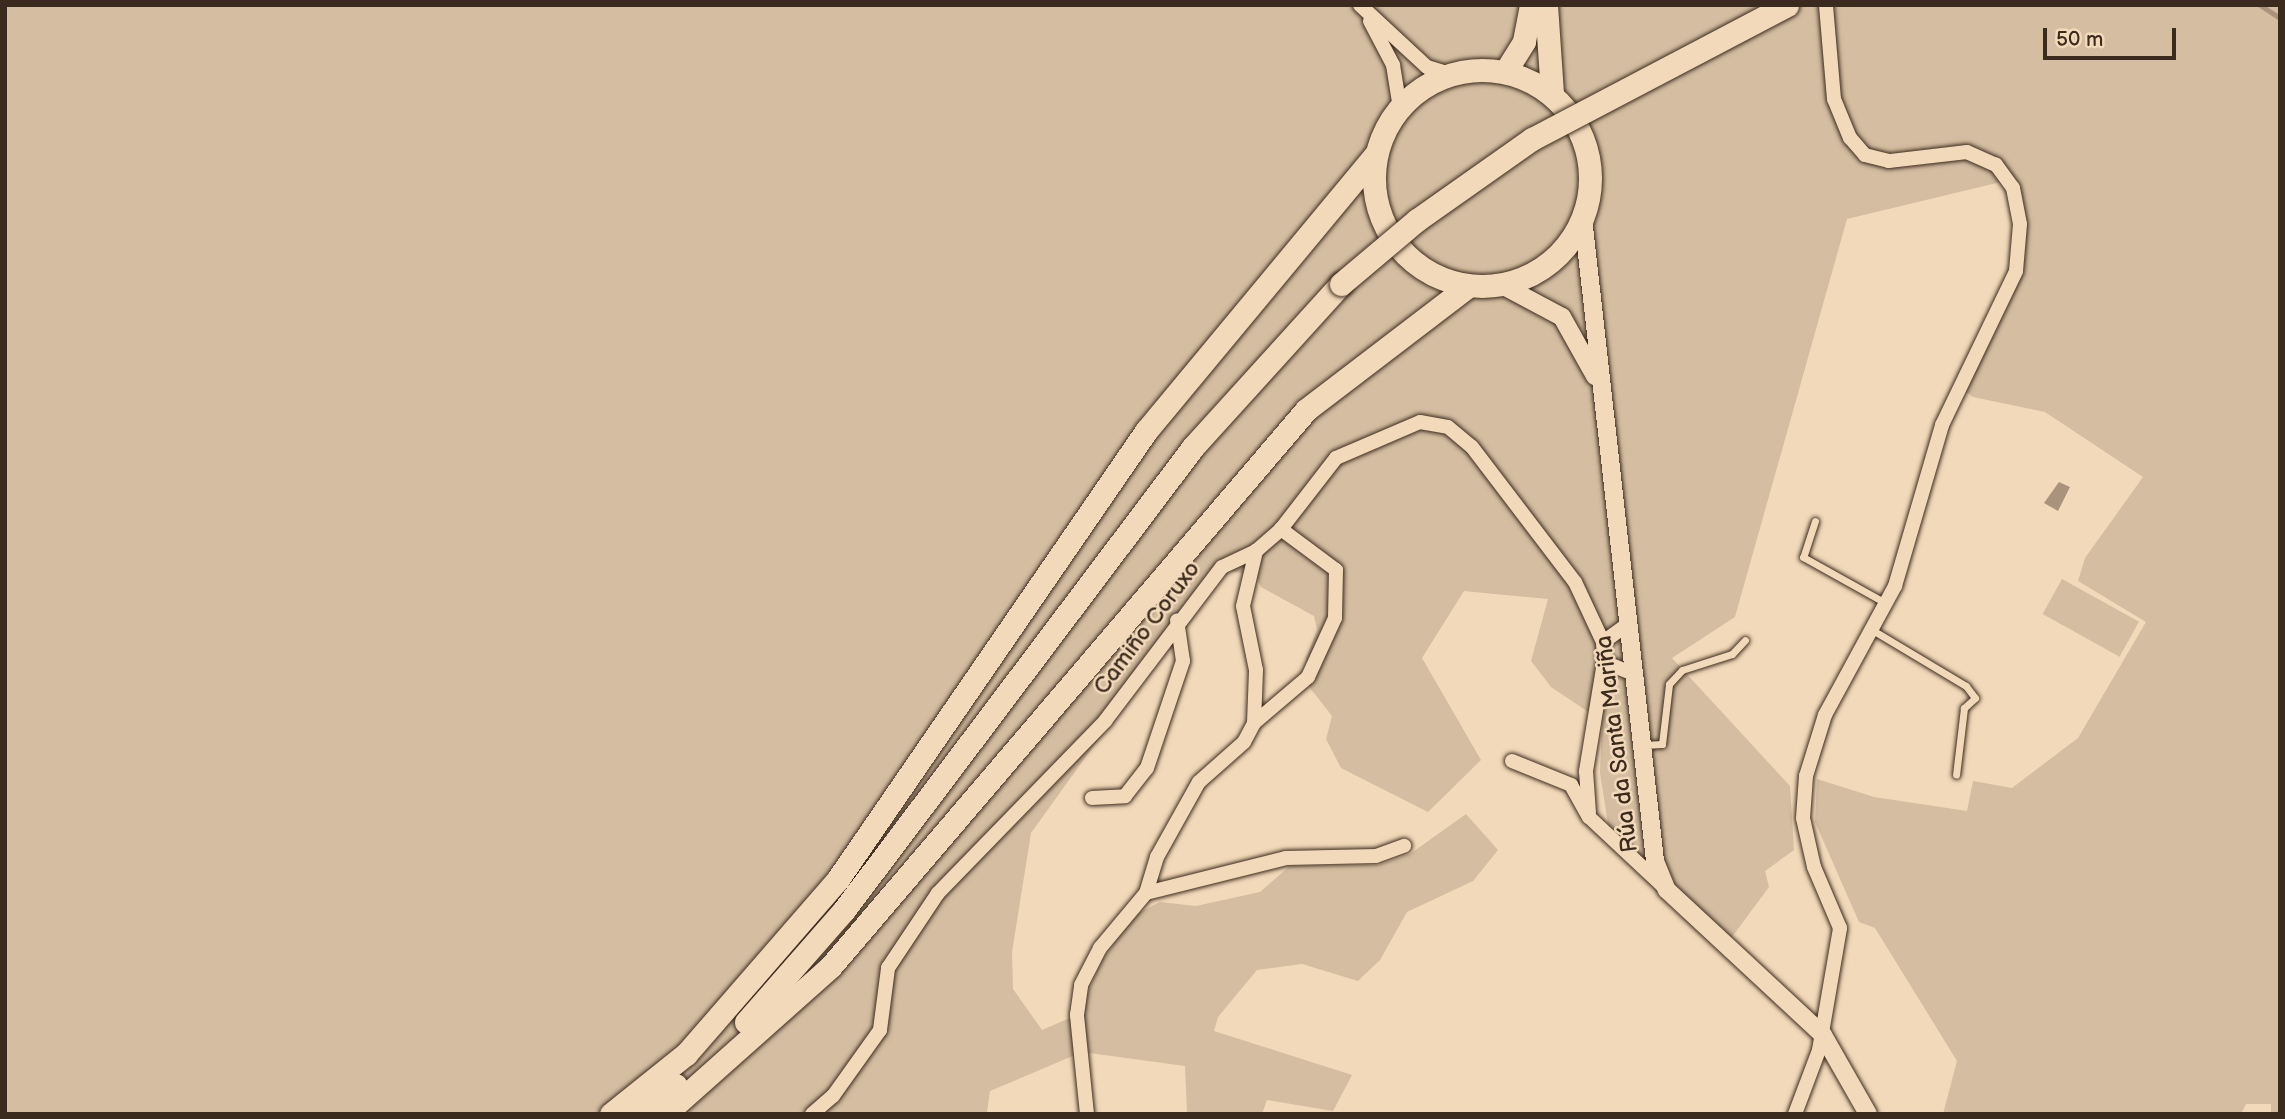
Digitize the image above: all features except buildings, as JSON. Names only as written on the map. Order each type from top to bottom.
[{"type":"highway","points":[[1505,72],[1524,41],[1531,5]]},
{"type":"highway","points":[[1546,5],[1552,94]]},
{"type":"highway","points":[[640,1114],[762,1008],[844,910],[1193,447],[1341,284],[1417,220],[1532,139],[1787,5]]},
{"type":"highway","points":[[611,1114],[686,1054],[838,879],[1146,431],[1376,154],[1399,108],[1450,74],[1505,72],[1552,94],[1582,136],[1588,155],[1583,218],[1547,264],[1502,285],[1468,286],[1420,267],[1394,239],[1377,204],[1376,154]]},
{"type":"highway","points":[[665,1114],[831,966],[1306,410],[1468,286]]},
{"type":"street","points":[[1360,5],[1427,67],[1450,74]]},
{"type":"street","points":[[1360,5],[1393,65],[1399,108]]},
{"type":"street","points":[[1795,1114],[1823,1035],[1840,928],[1814,867],[1803,818],[1806,775],[1825,715],[1869,627],[1895,586],[1942,425],[2015,271],[2020,224],[2013,188],[1996,165],[1967,152],[1889,161],[1865,155],[1850,138],[1834,99],[1826,5]]},
{"type":"street","name":"Rúa da Santa Mariña","points":[[1583,218],[1640,746],[1655,861],[1667,890],[1823,1035],[1868,1114]]},
{"type":"street","name":"Rúa da Santa Mariña","points":[[1502,285],[1562,317],[1591,360],[1604,413]]},
{"type":"street","name":"Camiño Coruxo","points":[[812,1114],[833,1096],[880,1030],[888,968],[938,892],[1105,721],[1177,620],[1222,567],[1256,551],[1281,528],[1336,457],[1420,422],[1448,427],[1472,447],[1575,582],[1603,642]]},
{"type":"street","points":[[1087,1114],[1077,1015],[1081,985],[1100,948],[1146,893],[1157,858],[1199,782],[1244,742],[1254,723],[1308,677],[1335,618],[1336,570],[1281,528]]},
{"type":"street","points":[[1254,723],[1256,670],[1243,606],[1256,551]]},
{"type":"street","points":[[1092,798],[1125,796],[1147,768],[1183,661],[1177,620]]},
{"type":"street","points":[[1589,817],[1586,771],[1604,662],[1603,642],[1628,624]]},
{"type":"street","points":[[1604,662],[1633,674]]},
{"type":"street","points":[[1512,761],[1571,785],[1589,817],[1667,890]]},
{"type":"street","points":[[1146,893],[1286,858],[1376,856],[1404,846]]},
{"type":"lane","points":[[1815,521],[1803,557],[1884,602]]},
{"type":"lane","points":[[1869,627],[1966,686],[1975,698],[1964,708],[1956,775]]},
{"type":"lane","points":[[1640,746],[1662,744],[1669,684],[1682,670],[1732,654],[1745,640]]},
{"type":"shaded area","points":[[5,5],[2280,5],[2280,1114],[2271,1114],[2271,1104],[2246,1104],[2241,1114],[1943,1114],[1957,1061],[1875,928],[1859,922],[1815,822],[1817,779],[1874,797],[1967,811],[1973,781],[2012,788],[2078,738],[2146,622],[2078,581],[2085,558],[2143,477],[2045,412],[1973,397],[1960,388],[2003,300],[2020,224],[2005,181],[1847,219],[1735,617],[1672,658],[1790,786],[1794,850],[1765,871],[1769,887],[1726,945],[1688,922],[1667,890],[1610,837],[1600,773],[1602,721],[1551,687],[1531,661],[1548,599],[1464,591],[1422,658],[1481,760],[1428,812],[1341,768],[1326,739],[1332,716],[1310,688],[1306,658],[1317,630],[1314,616],[1261,587],[1256,576],[1221,569],[1031,833],[1012,952],[1013,989],[1042,1030],[1077,1015],[1103,959],[1135,915],[1160,902],[1196,906],[1260,892],[1290,866],[1378,865],[1410,854],[1466,814],[1498,850],[1473,881],[1407,912],[1380,960],[1358,981],[1302,964],[1257,970],[1218,1017],[1214,1031],[1352,1075],[1333,1111],[1267,1100],[1262,1114],[1187,1114],[1185,1066],[1082,1052],[990,1091],[987,1112],[980,1114],[5,1114]]},
{"type":"shaded area","points":[[2059,482],[2070,487],[2058,511],[2044,503]]},
{"type":"shaded area","points":[[2062,579],[2139,622],[2120,657],[2043,614]]},
{"type":"waterway","points":[[2260,5],[2280,18]]}]
